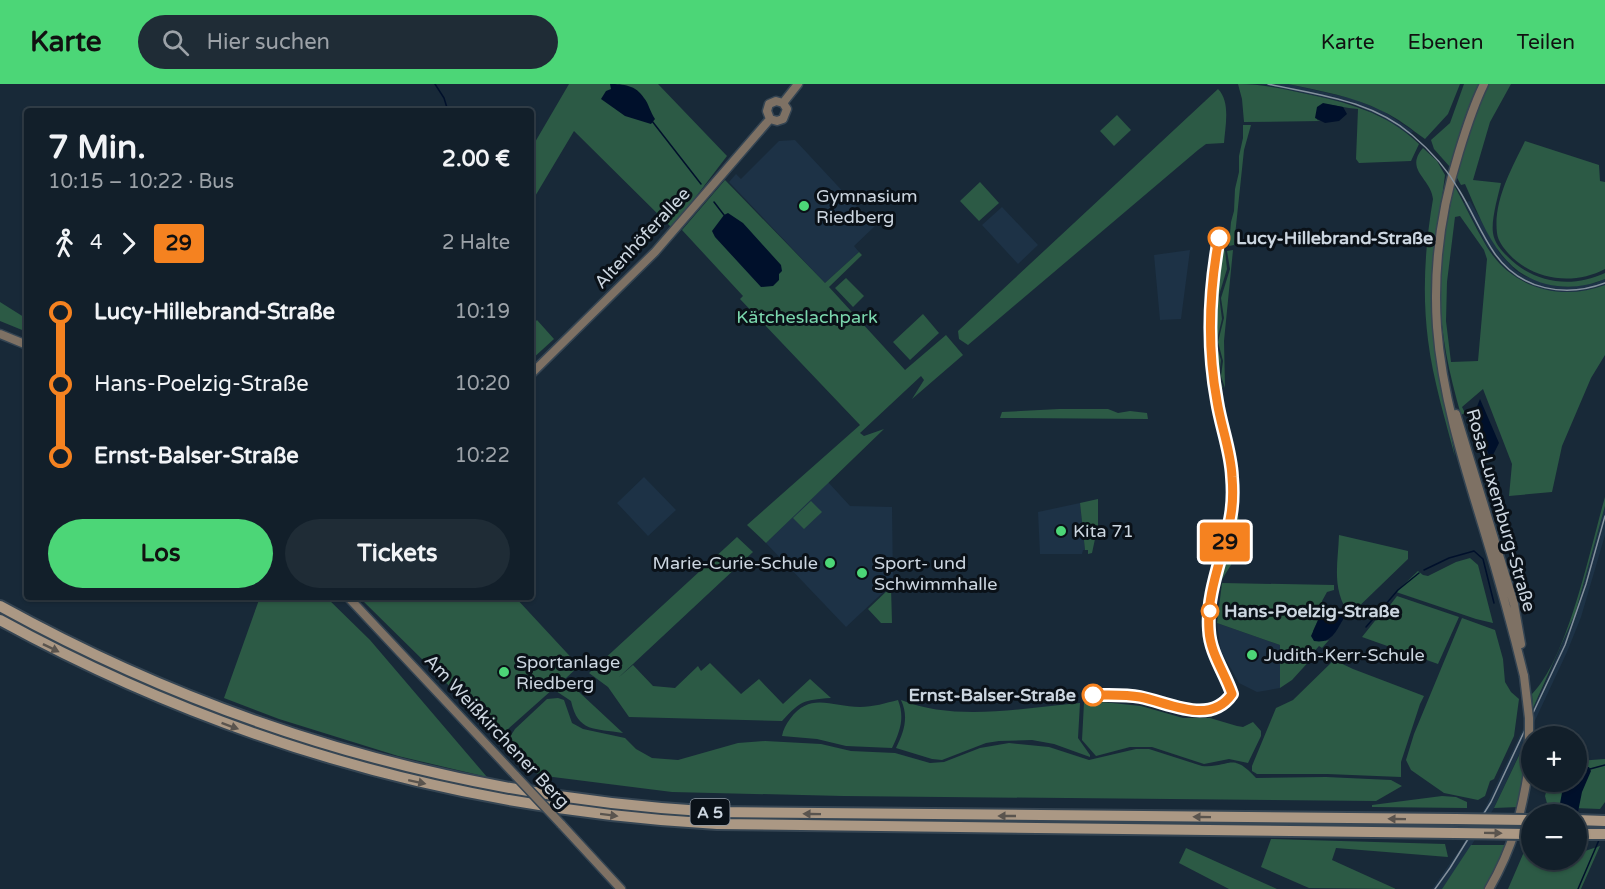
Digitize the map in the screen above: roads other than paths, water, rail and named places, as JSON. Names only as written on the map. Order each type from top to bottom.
[{"type":"highway","name":"A 5","points":[[0,606],[119,668],[200,702],[281,731],[407,768],[559,797],[674,810],[740,813],[1521,820]]},
{"type":"highway","name":"A 5","points":[[0,620],[110,676],[197,714],[281,744],[405,780],[504,801],[558,809],[640,819],[717,824],[1521,834]]},
{"type":"highway","points":[[1587,820],[1605,820]]},
{"type":"highway","points":[[1587,834],[1605,834]]},
{"type":"main road","name":"Altenhöferallee","points":[[783,103],[798,84]]},
{"type":"main road","name":"Rosa-Luxemburg-Straße","points":[[1484,84],[1474,104],[1453,171],[1439,241],[1437,328],[1447,391],[1464,437],[1514,604],[1529,718],[1529,766],[1523,808],[1511,846],[1489,889]]},
{"type":"main road","name":"Altenhöferallee","points":[[770,118],[767,111],[769,104],[776,101],[783,103]]},
{"type":"main road","name":"Altenhöferallee","points":[[770,118],[783,119],[786,110],[783,103]]},
{"type":"main road","name":"Altenhöferallee","points":[[534,371],[655,252],[770,118]]},
{"type":"main road","points":[[0,334],[24,344]]},
{"type":"main road","name":"Am Weißkirchener Berg","points":[[351,600],[621,889]]},
{"type":"waterway","points":[[435,84],[447,108]]},
{"type":"waterway","points":[[652,121],[701,184]]},
{"type":"waterway","points":[[714,202],[724,215]]},
{"type":"waterway","points":[[1424,570],[1449,558],[1474,551],[1483,559],[1494,603]]},
{"type":"waterway","points":[[1366,627],[1398,590],[1419,573]]},
{"type":"waterway","points":[[1590,769],[1605,765]]},
{"type":"waterway","points":[[1578,889],[1599,840]]},
{"type":"tram line","points":[[1268,84],[1362,106],[1396,123],[1412,135],[1444,168],[1495,254],[1518,276],[1545,288],[1559,290],[1590,288],[1605,283]]},
{"type":"tram line","points":[[1435,889],[1491,802],[1565,645],[1586,584],[1605,516]]},
{"type":"place","name":"Gymnasium Riedberg","points":[[804,206]]},
{"type":"place","name":"Lucy-Hillebrand-Straße","points":[[1219,238]]},
{"type":"place","name":"Kita 71","points":[[1061,531]]},
{"type":"place","name":"Marie-Curie-Schule","points":[[830,563]]},
{"type":"place","name":"Sport- und Schwimmhalle","points":[[862,573]]},
{"type":"place","name":"Hans-Poelzig-Straße","points":[[1210,611]]},
{"type":"place","name":"Judith-Kerr-Schule","points":[[1252,655]]},
{"type":"place","name":"Sportanlage Riedberg","points":[[504,672]]},
{"type":"place","name":"Ernst-Balser-Straße","points":[[1093,695]]},
{"type":"park label","name":"Kätcheslachpark","points":[[807,317]]}]
